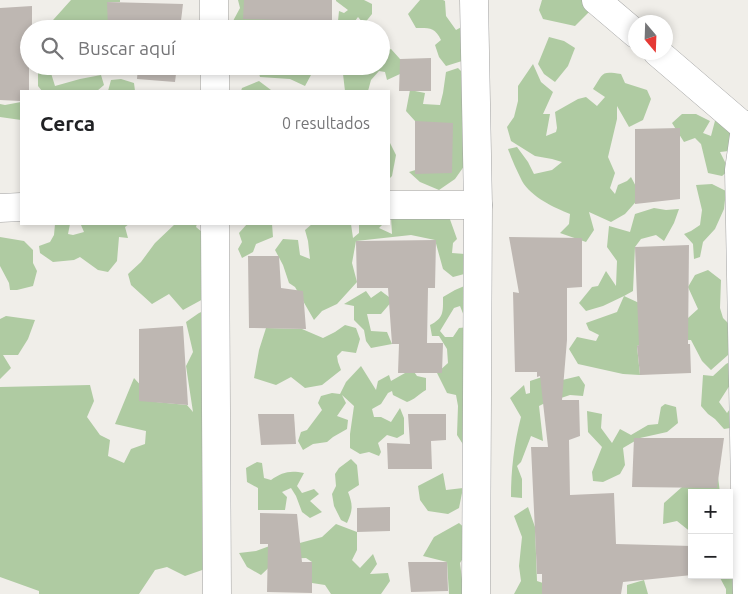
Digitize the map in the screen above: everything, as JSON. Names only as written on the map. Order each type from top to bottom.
[{"type":"street","points":[[214,0],[214,20]]},
{"type":"street","points":[[474,0],[478,205],[476,594]]},
{"type":"street","points":[[596,0],[628,27]]},
{"type":"street","points":[[667,60],[747,128],[739,170],[747,594]]},
{"type":"street","points":[[214,75],[215,90]]},
{"type":"street","points":[[390,205],[478,205]]},
{"type":"street","points":[[0,208],[20,207]]},
{"type":"street","points":[[215,225],[217,594]]},
{"type":"green space","points":[[71,0],[120,0],[120,2],[108,2],[108,20],[53,20]]},
{"type":"green space","points":[[238,0],[270,0],[300,20],[234,20],[240,8]]},
{"type":"green space","points":[[364,0],[372,4],[372,14],[367,20],[361,20],[358,17],[356,20],[338,20],[339,11],[344,13],[348,10],[336,1]]},
{"type":"green space","points":[[420,0],[445,1],[446,16],[456,30],[465,25],[462,61],[446,66],[439,57],[435,45],[441,40],[434,30],[416,28],[408,14]]},
{"type":"green space","points":[[542,0],[594,0],[595,6],[575,26],[543,19],[539,10]]},
{"type":"green space","points":[[549,37],[564,41],[575,48],[568,66],[555,82],[544,74],[538,64]]},
{"type":"green space","points":[[390,49],[400,59],[400,74],[387,80],[386,75],[390,75]]},
{"type":"green space","points":[[533,64],[541,82],[553,92],[543,114],[550,114],[546,136],[556,132],[555,112],[578,99],[586,97],[597,106],[605,97],[593,89],[603,74],[621,74],[625,83],[647,90],[651,99],[643,120],[629,127],[617,106],[617,119],[608,157],[615,173],[610,188],[615,194],[618,185],[631,177],[641,196],[625,214],[611,222],[589,212],[594,230],[586,242],[560,233],[569,224],[570,214],[557,209],[526,187],[508,149],[517,147],[534,174],[552,170],[562,162],[535,156],[511,141],[507,127],[514,117],[518,101],[518,86]]},
{"type":"green space","points":[[458,68],[470,80],[467,162],[455,179],[439,190],[420,182],[409,172],[431,165],[415,121],[406,111],[410,90],[425,93],[423,104],[440,105],[446,72]]},
{"type":"green space","points":[[38,75],[52,75],[55,86],[101,75],[104,85],[98,90],[41,90],[38,86]]},
{"type":"green space","points":[[259,75],[311,75],[305,86],[290,79],[260,77]]},
{"type":"green space","points":[[343,75],[375,75],[371,80],[368,90],[345,90]]},
{"type":"green space","points":[[121,79],[134,83],[135,90],[108,90],[111,80]]},
{"type":"green space","points":[[259,81],[271,90],[241,90]]},
{"type":"green space","points":[[20,102],[20,120],[0,117],[0,104]]},
{"type":"green space","points":[[682,114],[696,114],[710,121],[703,133],[711,136],[716,117],[734,126],[729,151],[720,152],[729,170],[722,176],[708,173],[701,144],[695,138],[684,142],[672,123]]},
{"type":"green space","points":[[390,143],[396,155],[390,178]]},
{"type":"green space","points":[[712,184],[726,191],[724,209],[715,229],[703,242],[700,257],[694,259],[693,244],[684,234],[700,225],[702,210],[696,185]]},
{"type":"green space","points":[[654,208],[666,210],[679,209],[664,241],[656,235],[641,239],[635,247],[633,291],[603,306],[586,311],[579,303],[592,287],[598,286],[606,271],[616,286],[617,261],[607,247],[609,226],[630,232],[635,214]]},
{"type":"green space","points":[[447,211],[457,239],[453,243],[452,253],[465,254],[468,273],[453,277],[443,269],[435,240],[411,235],[356,241],[352,263],[357,282],[337,304],[322,311],[314,320],[295,287],[289,283],[283,265],[275,250],[283,239],[298,240],[300,255],[310,259],[305,230],[311,225],[351,225],[353,238],[359,233],[359,225],[382,225],[379,228],[392,234],[391,217]]},
{"type":"green space","points":[[55,225],[70,225],[68,234],[73,235],[84,232],[81,225],[128,225],[125,227],[128,238],[119,237],[117,261],[108,272],[98,270],[80,257],[74,260],[53,262],[40,253],[39,246],[50,242],[54,235]]},
{"type":"green space","points":[[174,225],[197,225],[196,227],[202,232],[212,257],[201,273],[205,280],[205,298],[183,310],[169,294],[152,304],[131,285],[128,274],[141,262],[155,243]]},
{"type":"green space","points":[[246,225],[272,225],[273,237],[256,244],[253,252],[242,258],[238,249],[242,242],[239,233]]},
{"type":"green space","points":[[0,237],[24,241],[33,250],[33,263],[37,271],[33,286],[10,290],[9,283],[0,266]]},
{"type":"green space","points":[[708,270],[721,280],[720,308],[723,318],[729,324],[731,345],[728,355],[711,370],[702,361],[691,340],[655,340],[637,346],[640,375],[623,374],[578,364],[569,349],[577,337],[596,341],[599,335],[589,330],[586,323],[617,312],[624,296],[637,302],[679,312],[688,318],[698,309],[688,287],[695,275]]},
{"type":"green space","points":[[469,284],[464,316],[460,306],[454,308],[440,331],[445,337],[453,337],[459,328],[469,327],[466,449],[457,435],[458,406],[456,395],[447,393],[437,373],[448,363],[447,349],[439,336],[432,336],[430,325],[438,320],[442,314],[443,297]]},
{"type":"green space","points":[[366,291],[371,298],[381,291],[393,300],[381,314],[367,314],[371,331],[387,332],[392,344],[371,348],[366,341],[364,330],[354,320],[354,306],[344,304]]},
{"type":"green space","points":[[212,307],[208,568],[185,576],[167,567],[155,570],[139,594],[39,594],[39,591],[0,577],[0,387],[90,385],[94,401],[87,417],[100,435],[110,440],[108,456],[124,463],[131,449],[145,444],[146,431],[115,424],[134,378],[156,402],[187,405],[193,412],[186,366],[193,352],[186,322]]},
{"type":"green space","points":[[6,316],[35,320],[28,339],[18,355],[3,355],[11,368],[0,379],[0,319]]},
{"type":"green space","points":[[345,325],[356,328],[360,339],[356,353],[342,351],[337,356],[341,370],[322,385],[305,388],[291,377],[276,385],[254,378],[259,350],[266,328],[302,329],[323,338]]},
{"type":"green space","points":[[741,356],[742,371],[719,402],[727,413],[735,402],[743,426],[724,429],[701,406],[703,375],[713,376],[726,364]]},
{"type":"green space","points":[[361,366],[376,390],[378,381],[389,375],[391,381],[412,369],[417,376],[426,378],[426,390],[412,400],[407,402],[393,395],[392,391],[388,393],[381,404],[372,409],[374,417],[381,417],[391,422],[400,408],[404,418],[404,434],[397,438],[387,435],[378,443],[381,452],[379,456],[369,452],[360,454],[350,448],[354,406],[342,395],[346,403],[337,416],[348,420],[347,429],[327,442],[313,444],[303,450],[298,441],[301,432],[307,430],[322,410],[318,403],[321,396],[332,393],[340,394],[346,382]]},
{"type":"green space","points":[[545,376],[558,381],[579,376],[585,385],[583,396],[570,395],[539,406],[543,441],[531,436],[521,462],[517,466],[522,479],[522,498],[511,497],[513,457],[521,417],[510,398],[524,385],[526,394],[530,393],[530,381]]},
{"type":"green space","points":[[665,404],[676,407],[678,423],[667,432],[640,438],[623,448],[625,465],[620,474],[603,482],[593,481],[592,472],[602,447],[588,432],[587,411],[602,414],[601,428],[612,443],[620,429],[631,435],[648,425],[658,424],[661,407]]},
{"type":"green space","points":[[351,459],[357,465],[359,485],[348,492],[352,508],[347,523],[341,520],[334,506],[332,494],[336,486],[335,474],[339,468]]},
{"type":"green space","points":[[257,462],[262,463],[264,478],[271,480],[286,472],[304,473],[297,486],[302,493],[314,489],[319,494],[310,501],[322,512],[310,518],[302,512],[291,488],[282,492],[287,497],[285,510],[258,510],[258,488],[247,482],[246,468]]},
{"type":"green space","points":[[443,473],[446,490],[463,488],[459,508],[448,514],[428,511],[420,500],[418,486]]},
{"type":"green space","points":[[718,477],[720,489],[688,489],[688,530],[677,521],[663,524],[664,503],[682,487]]},
{"type":"green space","points":[[528,507],[535,527],[537,581],[549,585],[549,594],[514,594],[521,581],[519,566],[522,537],[514,516]]},
{"type":"green space","points":[[459,523],[469,532],[468,550],[460,563],[463,587],[469,594],[449,594],[447,562],[423,556],[434,537]]},
{"type":"green space","points":[[336,524],[357,532],[357,550],[352,560],[360,568],[373,554],[377,564],[370,574],[388,573],[390,581],[381,594],[331,594],[325,585],[312,583],[312,562],[306,558],[278,559],[261,575],[247,567],[239,553],[256,551],[275,544],[296,544],[322,537]]},
{"type":"green space","points":[[744,540],[740,594],[726,594],[726,589],[721,579],[733,579],[733,542]]},
{"type":"green space","points":[[644,580],[648,594],[627,594],[627,585]]},
{"type":"building","points":[[244,0],[332,0],[332,20],[243,19]]},
{"type":"building","points":[[107,2],[183,4],[181,20],[108,20]]},
{"type":"building","points":[[32,6],[32,20],[20,20],[20,75],[29,75],[29,90],[20,90],[20,101],[0,100],[0,8]]},
{"type":"building","points":[[431,58],[431,91],[399,91],[400,59]]},
{"type":"building","points":[[137,75],[176,75],[175,82],[137,79]]},
{"type":"building","points":[[415,121],[453,123],[452,173],[415,174]]},
{"type":"building","points":[[680,128],[680,199],[635,204],[635,129]]},
{"type":"building","points":[[509,237],[582,238],[582,287],[567,288],[567,340],[562,400],[579,400],[580,436],[569,440],[570,495],[614,493],[616,544],[688,546],[688,575],[623,582],[621,594],[542,594],[542,574],[537,574],[531,447],[548,447],[540,376],[537,377],[537,372],[515,372],[513,292],[519,293]]},
{"type":"building","points":[[436,240],[435,288],[428,288],[427,343],[443,343],[442,373],[398,373],[399,344],[392,344],[388,288],[357,288],[356,241]]},
{"type":"building","points":[[689,245],[688,344],[690,344],[691,373],[640,375],[637,346],[639,345],[635,247]]},
{"type":"building","points":[[248,256],[279,256],[281,288],[303,291],[306,329],[249,328]]},
{"type":"building","points":[[183,326],[188,405],[139,401],[139,329]]},
{"type":"building","points":[[258,414],[294,414],[296,444],[261,445]]},
{"type":"building","points":[[408,414],[446,414],[446,440],[431,441],[432,469],[388,469],[387,443],[410,444]]},
{"type":"building","points":[[634,438],[724,438],[717,488],[632,487]]},
{"type":"building","points":[[390,507],[390,531],[357,532],[357,508]]},
{"type":"building","points":[[260,513],[297,514],[302,562],[312,562],[312,593],[267,592],[268,544],[260,544]]},
{"type":"building","points":[[408,562],[447,562],[448,591],[411,592]]}]
